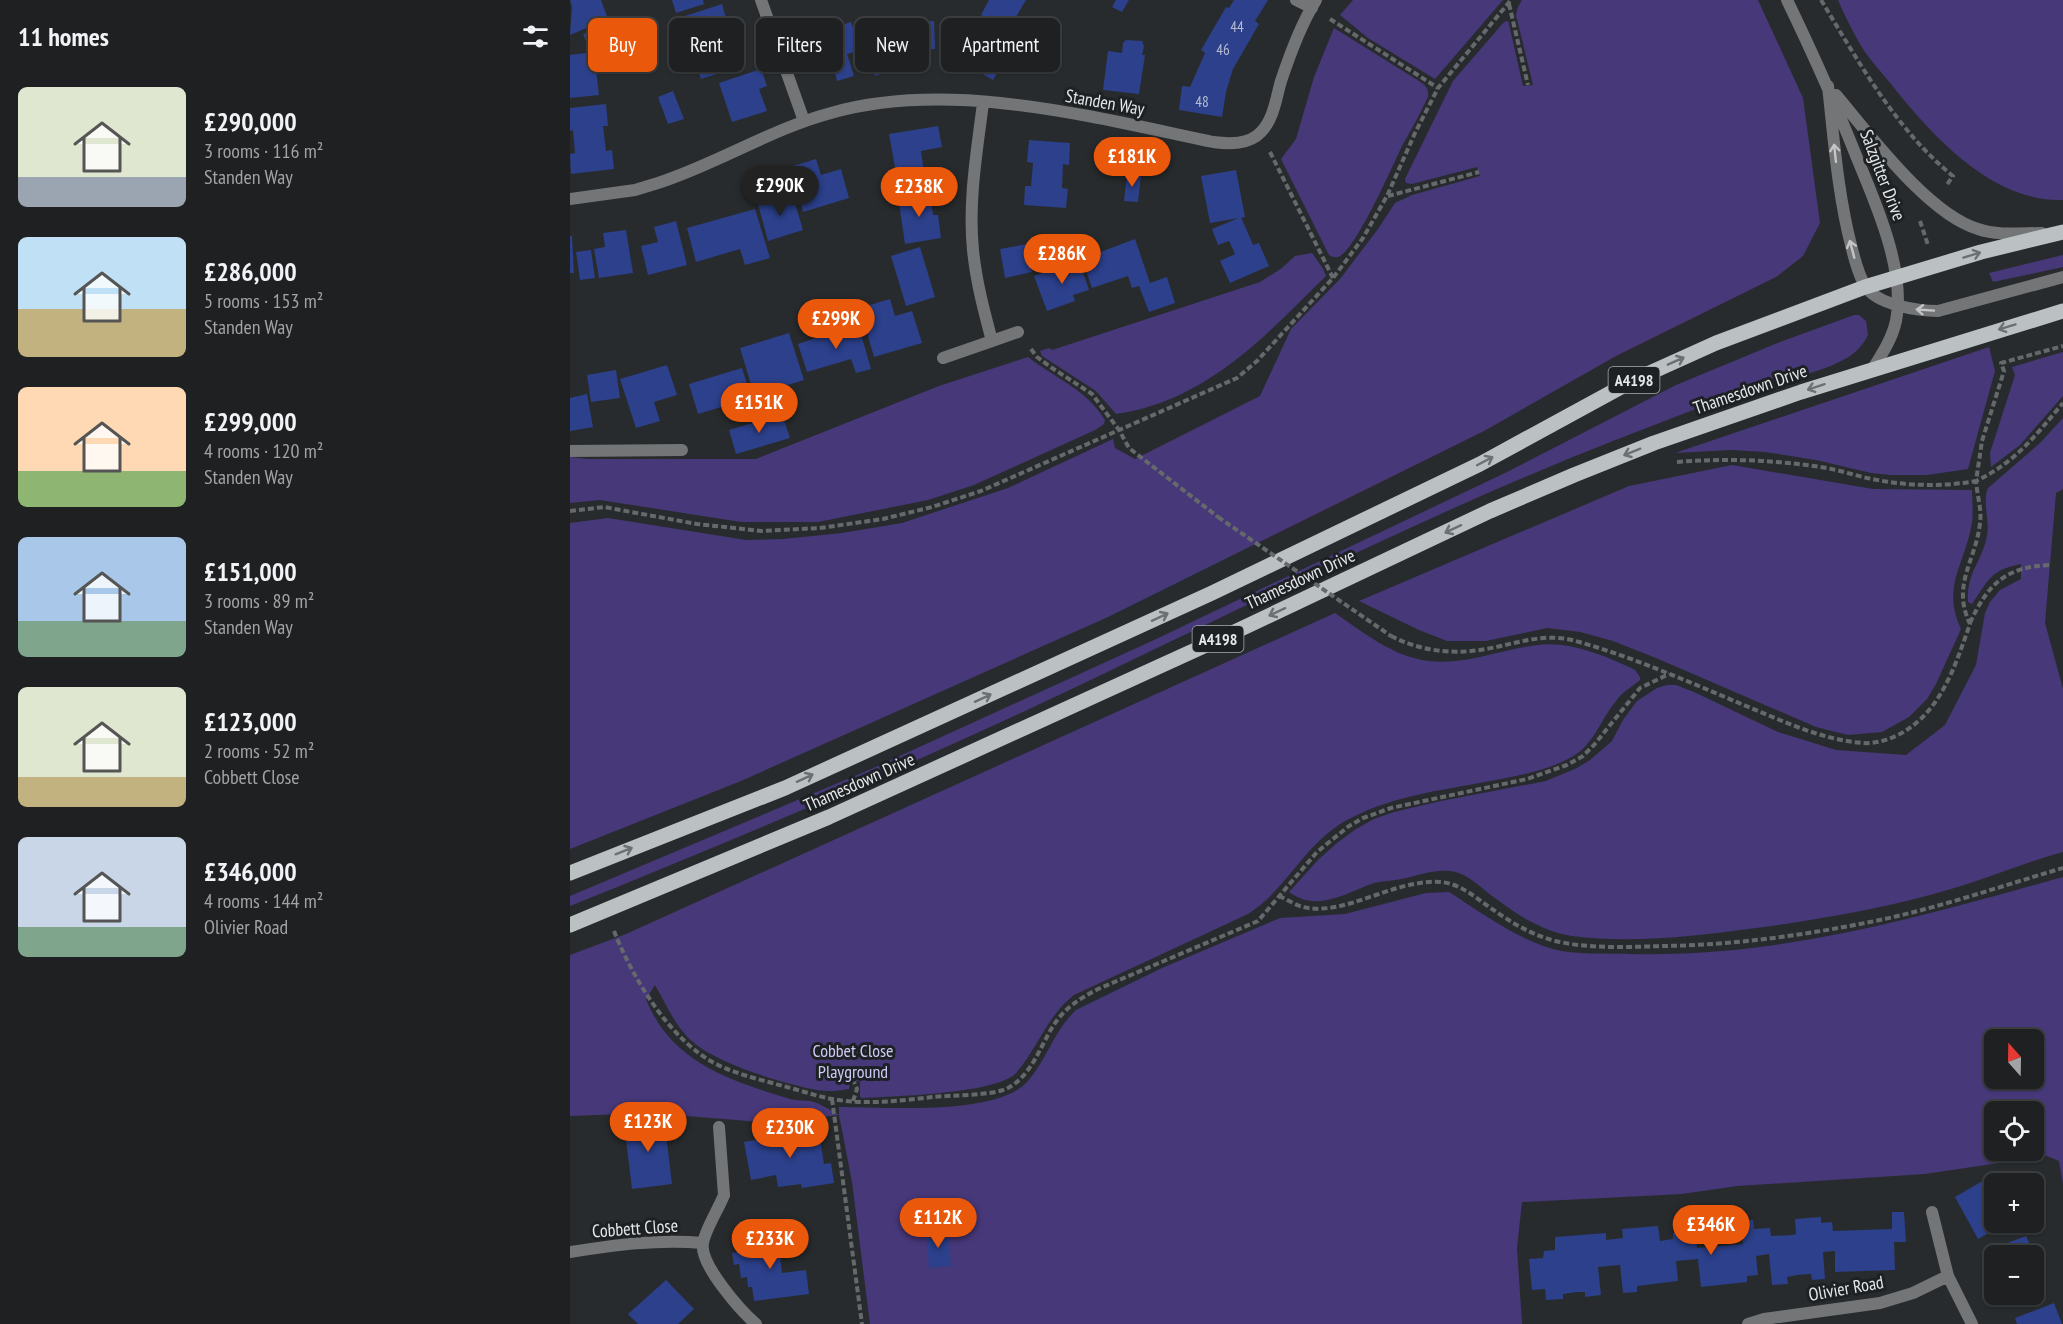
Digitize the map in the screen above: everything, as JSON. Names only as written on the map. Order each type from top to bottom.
[{"type":"main road","name":"A4198","points":[[1865,287],[1981,252],[2059,232]]},
{"type":"main road","name":"Thamesdown Drive","points":[[570,873],[795,783],[1212,593],[1480,464],[1634,380],[1769,322],[1865,287]]},
{"type":"main road","name":"Thamesdown Drive","points":[[570,925],[829,817],[1226,636],[1480,516],[1574,475],[1706,424],[2063,311]]},
{"type":"street","points":[[761,0],[804,121]]},
{"type":"street","points":[[1260,134],[1271,117],[1282,79],[1314,4],[1296,0]]},
{"type":"street","name":"Salzgitter Drive","points":[[1787,0],[1828,86],[1886,228],[1896,278],[1896,320],[1890,340],[1872,370]]},
{"type":"street","points":[[1828,86],[1918,190],[1956,218],[1975,229],[1994,233],[2059,232]]},
{"type":"street","points":[[1828,86],[1841,201],[1856,262],[1865,287],[1878,298],[1921,311],[1938,311],[2063,278]]},
{"type":"street","name":"Standen Way","points":[[570,199],[635,190],[673,178],[804,121],[862,105],[888,101],[940,99],[1030,107],[1232,144],[1260,134]]},
{"type":"street","points":[[983,103],[972,213],[973,249],[992,341]]},
{"type":"street","points":[[943,358],[1018,332]]},
{"type":"street","points":[[570,450],[682,450]]},
{"type":"street","name":"Cobbett Close","points":[[719,1127],[724,1195],[703,1243],[704,1256],[731,1298],[756,1324]]},
{"type":"street","points":[[1932,1212],[1948,1276],[1972,1324]]},
{"type":"street","name":"Cobbett Close","points":[[570,1252],[630,1242],[703,1243]]},
{"type":"street","name":"Olivier Road","points":[[1748,1324],[1764,1318],[1880,1303],[1912,1293],[1948,1276]]},
{"type":"path","points":[[1821,0],[1866,74],[1915,140],[1933,160],[1953,176]]},
{"type":"path","points":[[1510,2],[1528,85]]},
{"type":"path","points":[[570,511],[604,507],[697,524],[750,530],[820,528],[883,519],[932,507],[981,490],[1237,378],[1257,361],[1333,278],[1363,238],[1387,196],[1438,88],[1510,2]]},
{"type":"path","points":[[1314,4],[1438,88]]},
{"type":"path","points":[[1260,134],[1333,278]]},
{"type":"path","points":[[1387,196],[1479,172]]},
{"type":"path","points":[[1018,332],[1037,357],[1092,394],[1119,430],[1129,448],[1218,517],[1391,636],[1409,645],[1452,652],[1486,650],[1530,638],[1562,638],[1589,644],[1809,730],[1866,743],[1884,740],[1911,727],[1928,711],[1943,691],[1970,624],[1993,584],[2022,568],[2050,565]]},
{"type":"path","points":[[1970,624],[1963,602],[1963,587],[1965,572],[1980,523],[1976,481],[1982,441],[2004,371],[2001,363],[2063,345]]},
{"type":"path","points":[[1667,464],[1705,460],[1756,460],[1831,469],[1901,484],[1953,485],[1976,481],[2015,457],[2063,403]]},
{"type":"path","points":[[1340,604],[1349,599]]},
{"type":"path","points":[[614,931],[636,976],[665,1019],[690,1045],[717,1065],[743,1075],[832,1099],[853,1101],[898,1102],[1003,1090],[1021,1078],[1030,1067],[1057,1020],[1079,999],[1258,921],[1317,852],[1341,832],[1363,818],[1391,808],[1527,779],[1567,765],[1583,756],[1594,745],[1640,688],[1669,674]]},
{"type":"path","points":[[1278,896],[1304,907],[1327,908],[1341,906],[1402,885],[1443,882],[1464,889],[1527,931],[1561,942],[1589,946],[1696,946],[1748,941],[1876,921],[2063,868]]},
{"type":"path","points":[[853,1101],[857,1089],[854,1082]]},
{"type":"path","points":[[832,1099],[862,1324]]},
{"type":"green space","points":[[1353,0],[1503,0],[1435,79],[1368,38],[1340,15]]},
{"type":"green space","points":[[1522,0],[1758,0],[1803,98],[1820,223],[1803,256],[1776,277],[1616,356],[1484,431],[1108,617],[741,781],[570,849],[570,523],[608,518],[746,540],[842,533],[902,523],[1008,488],[1113,439],[1115,448],[1135,459],[1260,396],[1291,329],[1340,279],[1395,203],[1412,195],[1480,176],[1477,167],[1412,184],[1406,183],[1405,179],[1453,81],[1504,22],[1508,21],[1509,24],[1523,86],[1533,85],[1516,15]]},
{"type":"green space","points":[[1838,0],[2063,0],[2063,200],[2037,198],[2012,190],[1988,178],[1945,144],[1907,104],[1866,53]]},
{"type":"green space","points":[[1334,28],[1419,81],[1428,91],[1428,97],[1363,225],[1345,252],[1337,257],[1329,255],[1281,159],[1296,139],[1314,77]]},
{"type":"green space","points":[[1312,253],[1326,276],[1280,321],[1232,363],[1206,381],[1178,396],[1148,407],[1116,414],[1096,391],[1042,356],[1040,351],[1049,348],[1052,350],[1260,282],[1282,268],[1295,256]]},
{"type":"green space","points":[[2063,255],[2063,267],[1993,282],[1989,273]]},
{"type":"green space","points":[[1859,315],[1866,321],[1868,335],[1856,352],[1837,363],[1703,406],[1499,488],[1362,550],[967,738],[798,812],[570,906],[570,896],[869,770],[1154,640],[1507,472],[1676,385],[1780,342]]},
{"type":"green space","points":[[1989,347],[1995,371],[1968,469],[1927,475],[1891,475],[1765,452],[1731,450],[1675,453]]},
{"type":"green space","points":[[2063,352],[2063,396],[2020,445],[1991,467],[1990,453],[2015,375],[2012,367]]},
{"type":"green space","points":[[1028,357],[1080,392],[1097,409],[1105,420],[1104,424],[974,485],[928,500],[818,522],[741,522],[600,500],[570,503],[570,457],[588,459],[756,459],[939,386]]},
{"type":"green space","points":[[2063,418],[2063,489],[2056,493],[2045,623],[2063,689],[2063,852],[1951,889],[1879,907],[1781,925],[1664,938],[1618,939],[1560,934],[1529,921],[1467,877],[1449,871],[1431,872],[1374,883],[1342,896],[1321,901],[1310,901],[1289,892],[1337,843],[1374,819],[1441,801],[1546,781],[1577,768],[1612,741],[1623,720],[1637,701],[1657,688],[1667,685],[1676,685],[1694,692],[1778,732],[1836,750],[1906,755],[1945,725],[1976,665],[1985,613],[1990,602],[2000,590],[2021,579],[2021,564],[2011,566],[1996,573],[1972,604],[1968,602],[1972,574],[1987,535],[1986,493],[1988,488],[2040,443]]},
{"type":"green space","points":[[1732,465],[1873,489],[1972,490],[1972,523],[1956,578],[1953,601],[1961,629],[1936,684],[1927,699],[1909,717],[1882,732],[1848,735],[1816,727],[1613,641],[1580,632],[1547,628],[1486,641],[1447,641],[1359,601],[1629,486]]},
{"type":"green space","name":"Cobbet Close Playground","points":[[1335,613],[1379,643],[1416,659],[1458,661],[1550,644],[1588,651],[1635,670],[1640,677],[1640,680],[1618,698],[1588,744],[1567,760],[1530,773],[1424,793],[1387,803],[1351,818],[1335,828],[1321,839],[1262,904],[1248,914],[1074,995],[1057,1012],[1017,1072],[990,1085],[921,1095],[863,1098],[860,1097],[860,1081],[850,1082],[849,1089],[825,1091],[770,1078],[718,1058],[693,1042],[676,1023],[655,985],[646,999],[670,1038],[686,1053],[703,1065],[743,1084],[790,1099],[814,1102],[839,1115],[772,1123],[649,1113],[570,1116],[570,955],[626,934]]},
{"type":"green space","points":[[2063,877],[2063,1184],[2059,1161],[2044,1155],[2044,1101],[1984,1101],[1984,1161],[2006,1161],[1925,1174],[1737,1186],[1682,1194],[1522,1202],[1517,1248],[1522,1324],[870,1324],[852,1182],[839,1107],[910,1108],[966,1105],[1012,1093],[1027,1082],[1034,1073],[1068,1018],[1076,1010],[1162,968],[1280,918],[1345,914],[1426,893],[1449,892],[1512,932],[1553,949],[1591,953],[1686,953],[1741,949],[1849,932],[1903,920]]},
{"type":"building","points":[[570,0],[601,0],[608,18],[588,18],[588,27],[570,35],[572,7]]},
{"type":"building","points":[[672,0],[703,0],[704,4],[676,13]]},
{"type":"building","points":[[989,0],[1026,0],[1015,18],[986,18],[981,15]]},
{"type":"building","points":[[1116,0],[1129,0],[1122,12],[1112,7]]},
{"type":"building","points":[[1234,0],[1268,0],[1255,21],[1259,24],[1233,69],[1222,117],[1179,110],[1182,86],[1190,87],[1205,53],[1201,50],[1226,7],[1229,8]]},
{"type":"building","points":[[722,4],[726,18],[682,18]]},
{"type":"building","points":[[929,21],[934,21],[935,49],[929,49]]},
{"type":"building","points":[[851,22],[855,33],[855,52],[847,54],[854,76],[837,81],[835,72],[843,72],[843,24]]},
{"type":"building","points":[[588,32],[588,46],[583,34]]},
{"type":"building","points":[[1126,40],[1142,41],[1144,46],[1142,55],[1145,55],[1139,94],[1103,90],[1108,51],[1122,53],[1123,43]]},
{"type":"building","points":[[588,53],[588,72],[596,72],[599,95],[570,98],[570,55]]},
{"type":"building","points":[[756,71],[762,72],[767,86],[759,89],[767,111],[732,122],[719,83]]},
{"type":"building","points":[[699,72],[723,72],[701,79]]},
{"type":"building","points":[[874,72],[886,72],[875,76]]},
{"type":"building","points":[[979,72],[998,72],[993,80]]},
{"type":"building","points":[[673,91],[684,119],[668,124],[658,97]]},
{"type":"building","points":[[606,104],[608,126],[603,126],[606,151],[612,150],[614,169],[571,174],[570,154],[575,153],[573,130],[570,131],[570,108]]},
{"type":"building","points":[[938,126],[942,147],[921,151],[926,186],[899,190],[889,134]]},
{"type":"building","points":[[1029,140],[1070,143],[1069,165],[1063,164],[1062,188],[1068,189],[1066,208],[1024,205],[1025,186],[1031,186],[1033,163],[1027,162]]},
{"type":"building","points":[[816,159],[821,175],[841,169],[849,198],[803,212],[790,167]]},
{"type":"building","points":[[1236,170],[1245,217],[1210,223],[1201,176]]},
{"type":"building","points":[[1127,174],[1141,176],[1138,202],[1124,201]]},
{"type":"building","points":[[930,192],[933,215],[938,215],[941,238],[905,244],[898,196]]},
{"type":"building","points":[[792,193],[803,230],[768,241],[758,204]]},
{"type":"building","points":[[755,209],[770,258],[745,265],[740,249],[696,262],[687,228]]},
{"type":"building","points":[[1241,217],[1253,245],[1259,243],[1269,266],[1230,283],[1220,261],[1235,254],[1229,241],[1218,245],[1212,229]]},
{"type":"building","points":[[676,221],[687,265],[648,275],[641,246],[658,242],[654,227]]},
{"type":"building","points":[[626,230],[633,273],[599,278],[594,249],[605,247],[603,233]]},
{"type":"building","points":[[570,236],[572,236],[574,273],[570,273]]},
{"type":"building","points":[[1135,239],[1150,283],[1167,277],[1175,303],[1149,312],[1139,286],[1132,288],[1128,276],[1092,288],[1082,259]]},
{"type":"building","points":[[1027,244],[1032,272],[1005,278],[1000,249]]},
{"type":"building","points":[[920,247],[935,297],[906,306],[891,256]]},
{"type":"building","points":[[591,250],[595,278],[580,280],[576,252]]},
{"type":"building","points":[[1079,260],[1089,290],[1073,295],[1075,301],[1047,311],[1034,276]]},
{"type":"building","points":[[890,299],[895,316],[912,311],[922,343],[874,357],[860,308]]},
{"type":"building","points":[[858,324],[871,369],[856,373],[851,359],[807,372],[798,344],[816,338],[816,336]]},
{"type":"building","points":[[789,333],[804,380],[778,388],[781,397],[757,404],[740,348]]},
{"type":"building","points":[[667,365],[677,395],[654,402],[660,421],[636,428],[620,379]]},
{"type":"building","points":[[742,368],[754,407],[734,413],[731,404],[698,414],[689,384]]},
{"type":"building","points":[[616,370],[620,398],[591,402],[587,375]]},
{"type":"building","points":[[587,394],[593,427],[570,431],[570,398]]},
{"type":"building","points":[[782,414],[790,438],[736,454],[729,430]]},
{"type":"building","points":[[664,1117],[672,1184],[632,1189],[624,1123]]},
{"type":"building","points":[[818,1127],[824,1164],[831,1163],[834,1183],[802,1188],[801,1184],[778,1187],[776,1175],[751,1180],[744,1142],[770,1137],[770,1134]]},
{"type":"building","points":[[1984,1180],[1984,1233],[1989,1233],[1978,1239],[1955,1197]]},
{"type":"building","points":[[1892,1212],[1904,1212],[1906,1242],[1894,1242],[1895,1270],[1835,1272],[1835,1251],[1823,1252],[1825,1279],[1812,1280],[1811,1274],[1797,1275],[1787,1277],[1788,1284],[1772,1285],[1769,1254],[1756,1256],[1758,1275],[1747,1276],[1747,1282],[1701,1287],[1698,1259],[1676,1261],[1678,1281],[1637,1286],[1637,1292],[1623,1293],[1620,1265],[1598,1267],[1601,1295],[1585,1297],[1585,1292],[1577,1292],[1563,1294],[1563,1299],[1546,1300],[1545,1289],[1532,1290],[1529,1259],[1543,1258],[1544,1251],[1555,1250],[1555,1237],[1606,1233],[1606,1240],[1623,1238],[1622,1229],[1658,1226],[1660,1241],[1673,1239],[1673,1233],[1695,1230],[1697,1248],[1743,1244],[1741,1221],[1753,1220],[1754,1229],[1770,1228],[1771,1236],[1793,1235],[1796,1234],[1795,1219],[1821,1217],[1821,1223],[1832,1222],[1833,1231],[1892,1229]]},
{"type":"building","points":[[948,1230],[951,1266],[929,1268],[926,1231]]},
{"type":"building","points":[[785,1232],[787,1246],[779,1248],[782,1273],[806,1270],[809,1294],[754,1301],[752,1287],[748,1287],[747,1277],[741,1278],[739,1264],[734,1265],[732,1253],[759,1249],[757,1236]]},
{"type":"building","points":[[2026,1236],[2030,1245],[2002,1245]]},
{"type":"building","points":[[666,1280],[694,1309],[678,1324],[638,1324],[628,1314]]},
{"type":"building","points":[[2054,1303],[2062,1324],[2017,1324],[2015,1318]]}]
